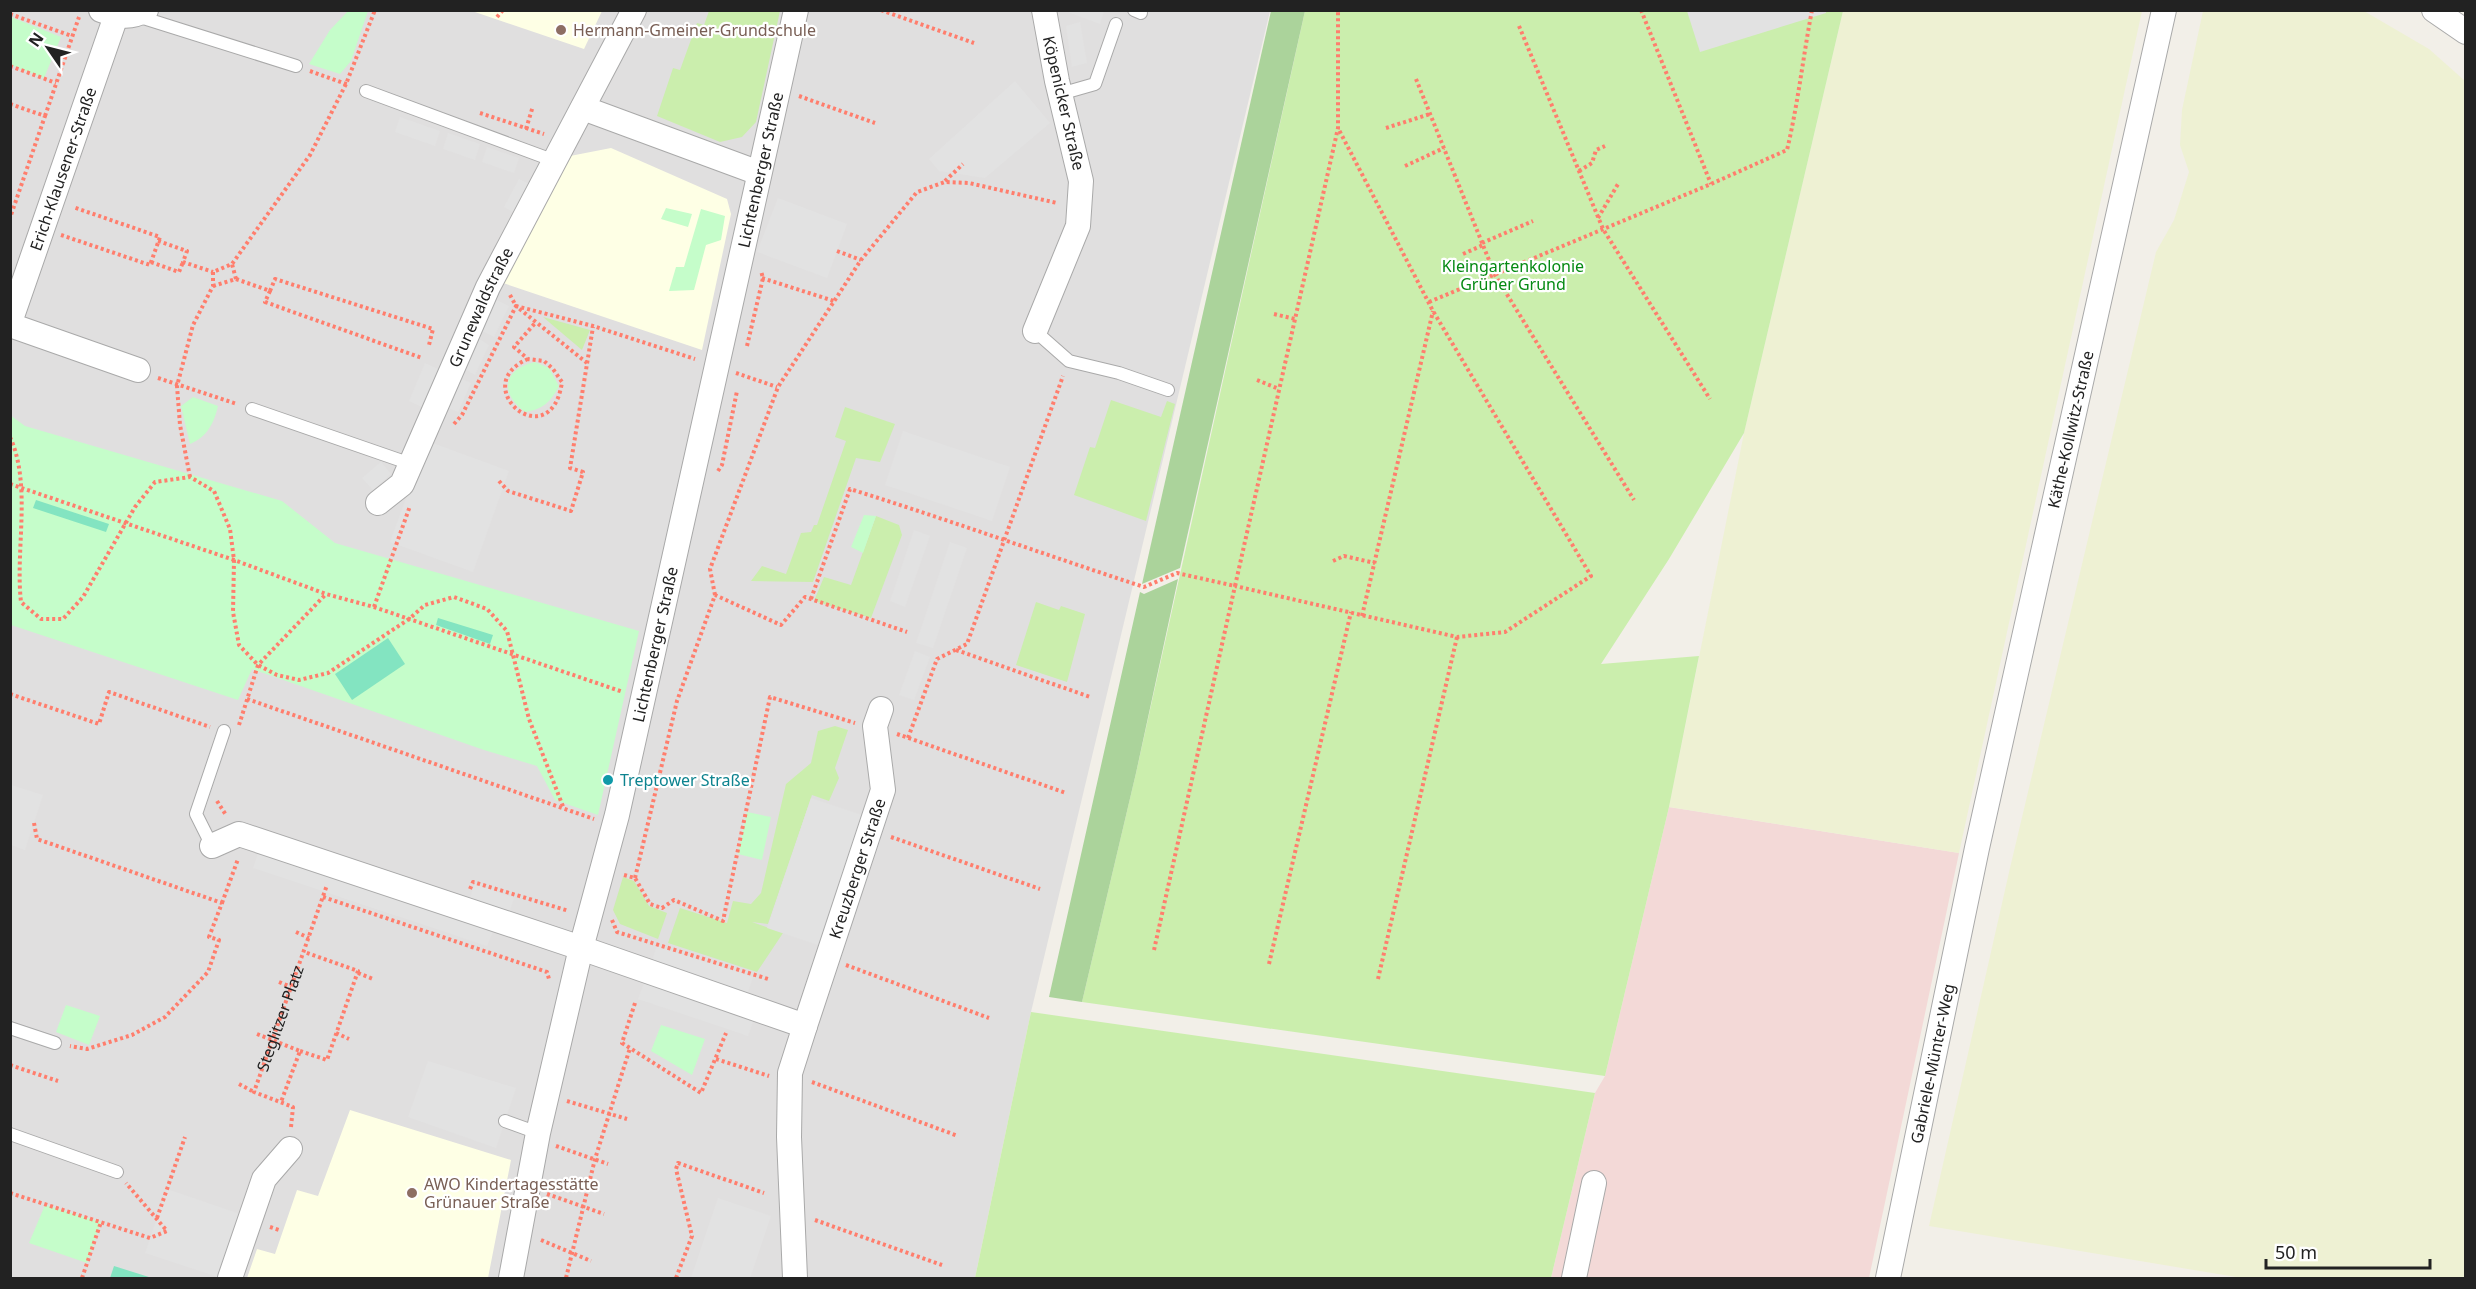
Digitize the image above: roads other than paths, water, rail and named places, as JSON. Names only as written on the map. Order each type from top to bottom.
[{"type":"street","name":"Grunewaldstraße","points":[[378,503],[402,484],[488,287],[634,10]]},
{"type":"street","name":"Lichtenberger Straße","points":[[511,1278],[547,1140],[573,945],[603,869],[614,826],[796,10]]},
{"type":"street","name":"Köpenicker Straße","points":[[1035,331],[1078,226],[1081,181],[1060,94],[1044,10]]},
{"type":"street","name":"Käthe-Kollwitz-Straße","points":[[1977,848],[2164,10]]},
{"type":"street","points":[[2434,10],[2466,32]]},
{"type":"street","name":"Erich-Klausener-Straße","points":[[124,13],[52,200],[10,324],[138,370]]},
{"type":"street","points":[[583,108],[759,173]]},
{"type":"street","name":"Kreuzberger Straße","points":[[805,1026],[883,790],[878,717]]},
{"type":"street","points":[[212,846],[236,826],[333,867],[573,945],[805,1026],[790,1078],[795,1278]]},
{"type":"street","name":"Gabriele-Münter-Weg","points":[[1888,1278],[1977,848]]},
{"type":"street","points":[[230,1278],[264,1179],[290,1149]]},
{"type":"street","points":[[1574,1278],[1594,1183]]},
{"type":"lane","points":[[124,13],[296,66]]},
{"type":"lane","points":[[1060,94],[1095,84],[1116,24]]},
{"type":"lane","points":[[366,91],[555,161]]},
{"type":"lane","points":[[1035,331],[1069,361],[1119,373],[1168,390]]},
{"type":"lane","points":[[252,409],[411,464]]},
{"type":"lane","points":[[212,846],[196,814],[224,732]]},
{"type":"lane","points":[[10,1028],[55,1043]]},
{"type":"lane","points":[[505,1121],[547,1140]]},
{"type":"lane","points":[[10,1134],[117,1172]]},
{"type":"place","name":"Hermann-Gmeiner-Grundschule","points":[[561,30]]},
{"type":"place","name":"Treptower Straße","points":[[608,780]]},
{"type":"place","name":"AWO Kindertagesstätte Grünauer Straße","points":[[412,1193]]},
{"type":"park label","name":"Kleingartenkolonie Grüner Grund","points":[[1513,275]]}]
